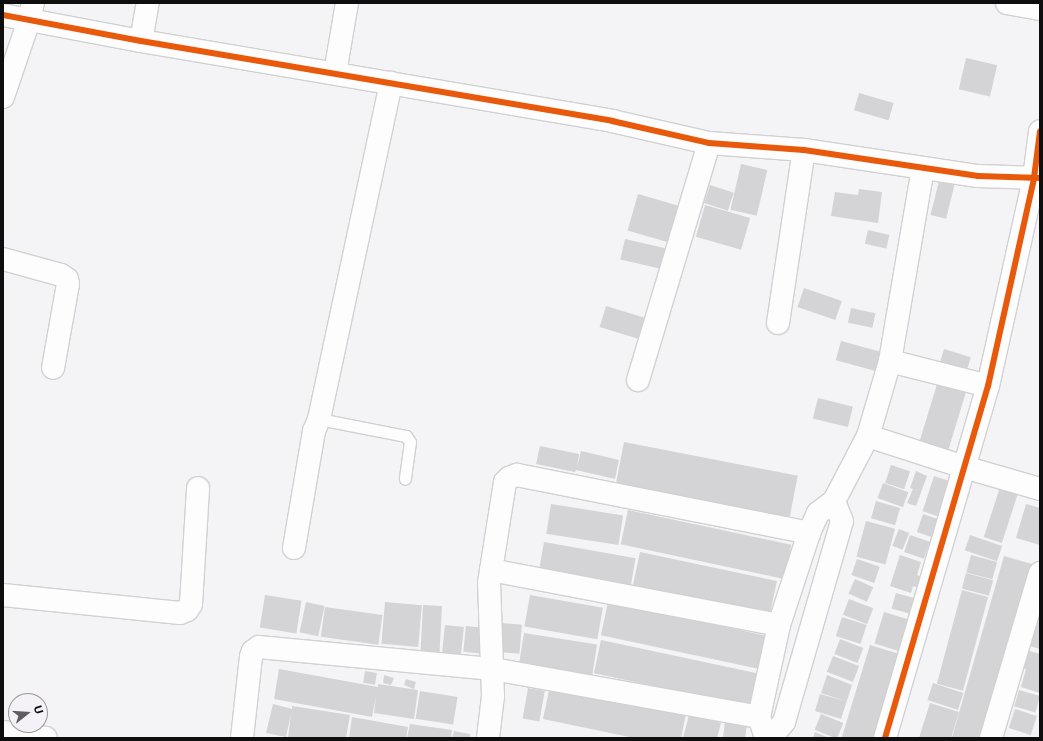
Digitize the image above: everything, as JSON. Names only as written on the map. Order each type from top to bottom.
[{"type":"street","points":[[141,41],[148,3]]},
{"type":"street","points":[[335,73],[347,3]]},
{"type":"street","points":[[1007,3],[1040,9]]},
{"type":"street","points":[[3,97],[31,12]]},
{"type":"street","points":[[3,15],[31,12],[141,41],[612,121],[709,143],[804,150],[978,176],[1037,178]]},
{"type":"street","points":[[294,548],[314,431],[319,419],[391,83]]},
{"type":"street","points":[[885,738],[988,386],[1037,178],[1040,131]]},
{"type":"street","points":[[638,380],[709,143]]},
{"type":"street","points":[[778,323],[804,150]]},
{"type":"street","points":[[766,738],[759,717],[779,624],[809,533],[818,513],[834,501],[868,436],[890,361],[923,168]]},
{"type":"street","points":[[3,259],[62,276],[67,279],[68,284],[53,368]]},
{"type":"street","points":[[890,361],[988,386]]},
{"type":"street","points":[[868,436],[964,467],[1040,489]]},
{"type":"street","points":[[488,738],[493,696],[489,590],[505,482],[509,478],[517,475],[809,533]]},
{"type":"street","points":[[3,595],[180,613],[187,610],[191,604],[198,488]]},
{"type":"street","points":[[770,738],[784,722],[842,521],[834,501]]},
{"type":"street","points":[[491,570],[779,624]]},
{"type":"street","points":[[991,738],[1040,573]]},
{"type":"street","points":[[242,738],[251,656],[253,650],[259,647],[493,669],[759,717]]},
{"type":"street","points":[[3,732],[46,738]]},
{"type":"lane","points":[[319,419],[406,436],[410,442],[405,480]]},
{"type":"building","points":[[966,58],[997,65],[990,96],[959,89]]},
{"type":"building","points":[[859,93],[894,103],[889,120],[854,110]]},
{"type":"building","points":[[741,164],[767,170],[757,216],[730,210]]},
{"type":"building","points":[[939,181],[955,185],[946,219],[931,215]]},
{"type":"building","points":[[710,185],[734,193],[728,211],[704,203]]},
{"type":"building","points":[[859,189],[882,192],[878,223],[831,216],[835,192],[858,195]]},
{"type":"building","points":[[638,194],[680,206],[670,243],[628,231]]},
{"type":"building","points":[[705,205],[750,218],[741,250],[696,237]]},
{"type":"building","points":[[868,230],[889,235],[886,249],[865,244]]},
{"type":"building","points":[[625,239],[670,249],[665,270],[620,259]]},
{"type":"building","points":[[804,288],[842,301],[835,320],[797,307]]},
{"type":"building","points":[[606,306],[652,320],[645,341],[600,327]]},
{"type":"building","points":[[851,308],[875,313],[872,328],[848,323]]},
{"type":"building","points":[[841,341],[885,353],[880,372],[836,360]]},
{"type":"building","points":[[944,349],[971,357],[967,371],[940,362]]},
{"type":"building","points":[[938,381],[967,390],[948,450],[920,441]]},
{"type":"building","points":[[818,398],[853,407],[848,427],[813,418]]},
{"type":"building","points":[[624,442],[798,476],[789,521],[615,487]]},
{"type":"building","points":[[540,446],[579,454],[577,467],[581,451],[619,460],[615,479],[576,470],[575,472],[536,464]]},
{"type":"building","points":[[891,465],[910,471],[904,489],[885,483]]},
{"type":"building","points":[[916,471],[927,476],[916,506],[907,503],[913,489],[910,488]]},
{"type":"building","points":[[934,476],[949,481],[938,516],[923,511]]},
{"type":"building","points":[[1002,481],[1020,487],[1002,543],[984,537]]},
{"type":"building","points":[[883,483],[908,492],[903,507],[878,498]]},
{"type":"building","points":[[876,501],[900,508],[895,525],[871,518]]},
{"type":"building","points":[[551,504],[623,515],[618,545],[546,534]]},
{"type":"building","points":[[1026,504],[1040,508],[1040,545],[1016,538]]},
{"type":"building","points":[[628,510],[791,545],[784,579],[621,544]]},
{"type":"building","points":[[923,514],[940,520],[934,538],[917,532]]},
{"type":"building","points":[[866,521],[895,529],[885,565],[856,557]]},
{"type":"building","points":[[899,529],[909,533],[902,550],[892,546]]},
{"type":"building","points":[[910,535],[930,542],[924,559],[904,552]]},
{"type":"building","points":[[970,535],[1002,546],[997,561],[965,550]]},
{"type":"building","points":[[544,542],[636,558],[630,589],[539,573]]},
{"type":"building","points":[[640,552],[777,581],[770,614],[633,585]]},
{"type":"building","points":[[900,555],[921,562],[917,575],[927,579],[923,589],[913,586],[911,593],[890,586]]},
{"type":"building","points":[[971,555],[997,562],[992,579],[966,572]]},
{"type":"building","points":[[1004,556],[1035,565],[985,738],[952,738]]},
{"type":"building","points":[[857,559],[880,567],[874,583],[851,575]]},
{"type":"building","points":[[966,573],[993,580],[989,596],[962,588]]},
{"type":"building","points":[[855,579],[873,587],[867,602],[848,594]]},
{"type":"building","points":[[962,590],[988,597],[963,691],[937,684]]},
{"type":"building","points":[[896,593],[917,599],[913,614],[892,608]]},
{"type":"building","points":[[265,595],[302,601],[296,633],[260,628]]},
{"type":"building","points":[[530,595],[603,608],[597,639],[524,627]]},
{"type":"building","points":[[849,599],[873,608],[867,624],[843,615]]},
{"type":"building","points":[[306,602],[325,606],[318,636],[300,632]]},
{"type":"building","points":[[385,602],[422,605],[418,647],[381,644]]},
{"type":"building","points":[[608,602],[771,637],[764,670],[601,635]]},
{"type":"building","points":[[423,605],[442,606],[439,658],[420,657]]},
{"type":"building","points":[[325,607],[382,615],[378,645],[321,637]]},
{"type":"building","points":[[884,612],[917,622],[907,653],[874,644]]},
{"type":"building","points":[[842,617],[867,625],[861,644],[836,636]]},
{"type":"building","points":[[1040,617],[1040,649],[1030,646]]},
{"type":"building","points":[[501,623],[522,625],[519,654],[498,652]]},
{"type":"building","points":[[445,625],[464,627],[461,655],[442,653]]},
{"type":"building","points":[[466,626],[485,628],[482,654],[463,652]]},
{"type":"building","points":[[524,633],[597,645],[592,675],[519,664]]},
{"type":"building","points":[[840,639],[863,648],[858,663],[834,654]]},
{"type":"building","points":[[601,640],[764,675],[757,708],[594,673]]},
{"type":"building","points":[[870,645],[903,655],[877,738],[842,738]]},
{"type":"building","points":[[1026,650],[1040,654],[1040,693],[1021,687],[1026,669],[1022,668]]},
{"type":"building","points":[[833,656],[859,666],[853,682],[827,672]]},
{"type":"building","points":[[279,669],[378,687],[378,684],[418,690],[414,719],[374,713],[376,696],[372,717],[274,699]]},
{"type":"building","points":[[365,671],[377,673],[375,685],[363,683]]},
{"type":"building","points":[[384,675],[394,678],[391,685],[383,683]]},
{"type":"building","points":[[827,675],[852,685],[841,719],[815,711],[820,694],[845,701],[821,693]]},
{"type":"building","points":[[406,679],[416,682],[414,689],[404,685]]},
{"type":"building","points":[[933,683],[963,693],[958,710],[927,700]]},
{"type":"building","points":[[550,686],[686,714],[681,738],[634,738],[543,719]]},
{"type":"building","points":[[528,688],[545,691],[539,721],[523,719]]},
{"type":"building","points":[[1019,690],[1040,696],[1035,712],[1014,706]]},
{"type":"building","points":[[420,691],[458,697],[453,725],[416,719]]},
{"type":"building","points":[[930,703],[959,712],[951,738],[919,738]]},
{"type":"building","points":[[273,704],[292,709],[292,706],[350,715],[346,738],[288,738],[291,714],[286,737],[266,733]]},
{"type":"building","points":[[1015,709],[1037,716],[1031,735],[1009,728]]},
{"type":"building","points":[[821,714],[843,723],[837,738],[815,730]]},
{"type":"building","points":[[689,715],[721,723],[717,738],[683,738]]},
{"type":"building","points":[[352,717],[408,727],[406,738],[349,738]]},
{"type":"building","points":[[725,721],[747,725],[745,738],[723,738]]},
{"type":"building","points":[[410,724],[452,730],[451,738],[407,738]]},
{"type":"building","points":[[454,731],[470,734],[470,738],[452,738]]},
{"type":"building","points":[[815,732],[829,738],[813,738]]},
{"type":"cycle path","points":[[3,15],[141,41],[612,121],[709,143],[804,150],[978,176],[1040,178]]},
{"type":"cycle path","points":[[885,738],[988,386],[1034,178],[1040,131]]}]
